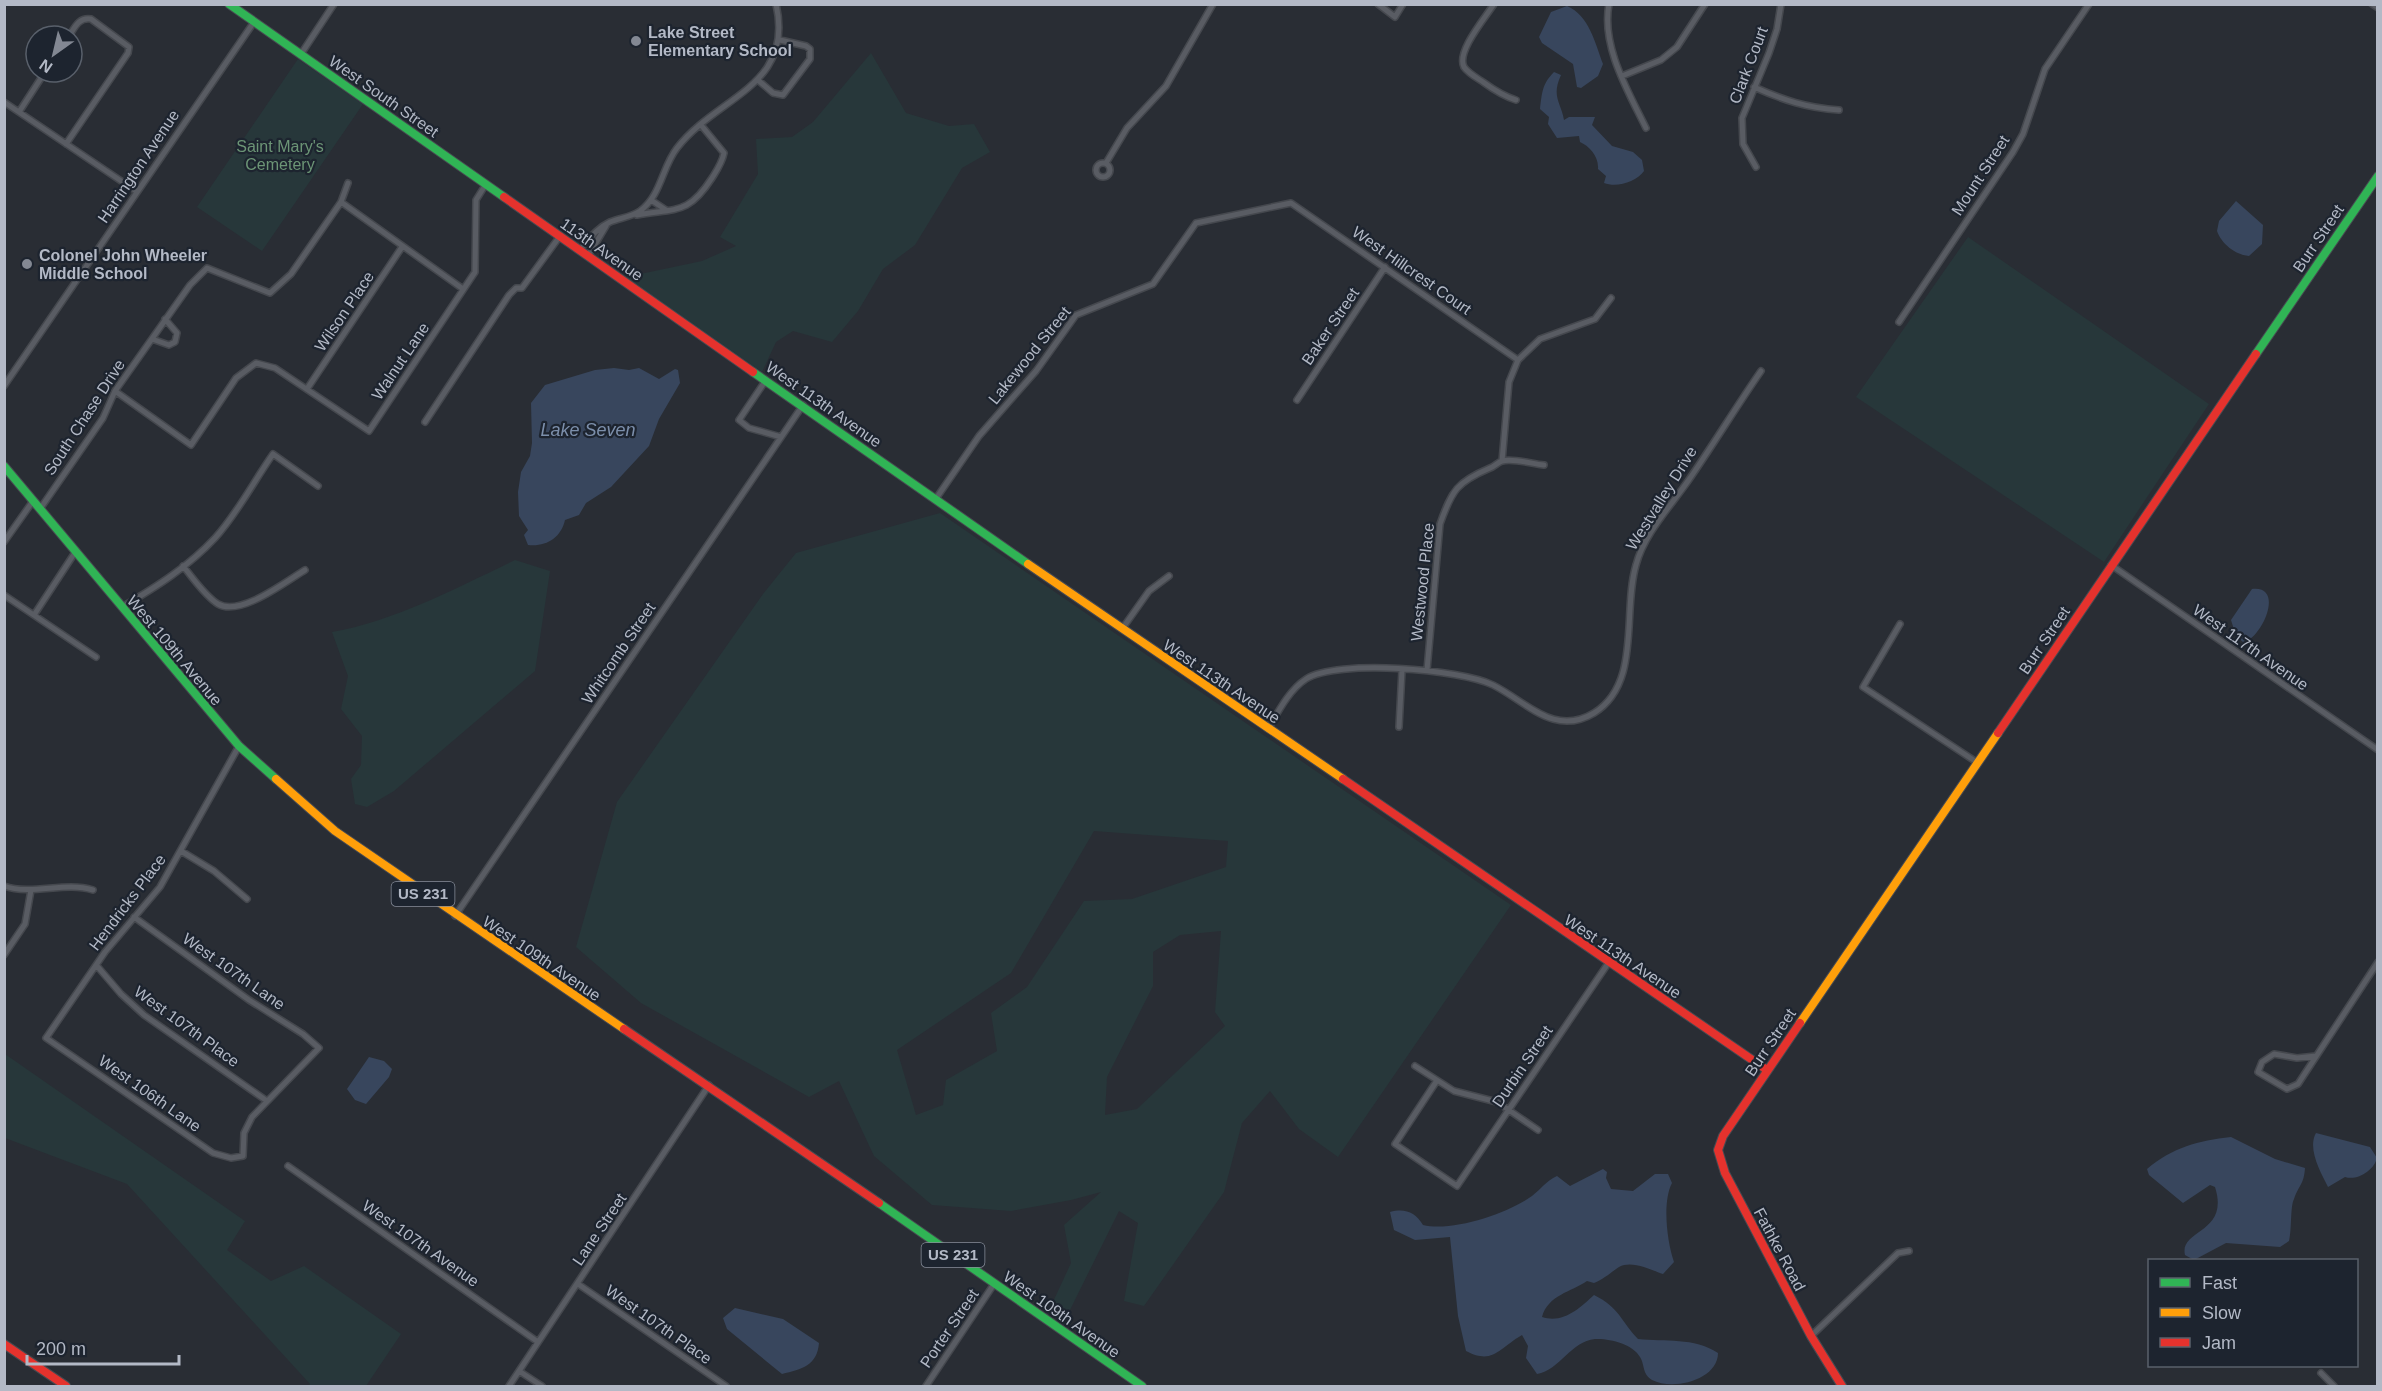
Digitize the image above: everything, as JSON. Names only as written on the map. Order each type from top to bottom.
[{"type":"street","name":"West South Street","points":[[229,4],[523,210]]},
{"type":"street","points":[[301,54],[334,4]]},
{"type":"street","points":[[580,250],[587,240],[607,224],[640,211],[651,200],[670,157],[686,138],[759,81],[773,60],[780,39],[776,4]]},
{"type":"street","points":[[1106,163],[1127,128],[1158,98],[1213,4]]},
{"type":"street","points":[[1378,4],[1395,16],[1403,4]]},
{"type":"street","points":[[1494,4],[1467,44],[1462,60],[1465,69],[1503,96],[1516,100]]},
{"type":"street","points":[[1609,4],[1607,27],[1622,76],[1646,128]]},
{"type":"street","points":[[1622,76],[1661,60],[1677,47],[1705,4]]},
{"type":"street","name":"Clark Court","points":[[1756,166],[1743,144],[1740,133],[1742,118],[1777,29],[1781,4]]},
{"type":"street","points":[[2372,4],[2378,8]]},
{"type":"street","name":"Mount Street","points":[[1899,322],[2013,152],[2023,134],[2045,69],[2087,5]]},
{"type":"street","points":[[66,144],[128,53],[129,47],[91,19],[85,18],[78,24]]},
{"type":"street","name":"Harrington Avenue","points":[[4,386],[254,22]]},
{"type":"street","points":[[759,81],[773,93],[783,95],[810,59],[810,49],[806,46],[780,39]]},
{"type":"street","points":[[19,111],[37,84]]},
{"type":"street","points":[[1754,87],[1789,103],[1810,108],[1839,110]]},
{"type":"street","points":[[4,102],[136,191]]},
{"type":"street","points":[[627,217],[694,203],[723,162],[724,153],[701,125]]},
{"type":"street","name":"Burr Street","points":[[1734,1120],[2110,565],[2378,176]]},
{"type":"street","name":"South Chase Drive","points":[[40,509],[103,418],[115,391],[190,285],[207,268],[270,293],[291,274],[341,202],[348,183]]},
{"type":"street","name":"Walnut Lane","points":[[115,391],[191,445],[236,378],[256,363],[275,368],[369,431],[475,272],[473,218],[476,200],[486,184]]},
{"type":"street","points":[[651,200],[666,210]]},
{"type":"street","points":[[341,202],[463,289]]},
{"type":"street","name":"West Hillcrest Court","points":[[1291,203],[1518,360]]},
{"type":"street","name":"Lakewood Street","points":[[935,500],[979,436],[1036,371],[1076,315],[1154,284],[1196,223],[1291,203]]},
{"type":"street","name":"113th Avenue","points":[[523,210],[666,309]]},
{"type":"street","points":[[588,256],[607,224]]},
{"type":"street","points":[[425,422],[509,294],[516,288],[522,288],[560,236]]},
{"type":"street","name":"Wilson Place","points":[[308,389],[402,247]]},
{"type":"street","name":"Baker Street","points":[[1297,400],[1385,267]]},
{"type":"street","points":[[1502,461],[1509,381],[1518,360],[1540,339],[1595,320],[1611,298]]},
{"type":"street","name":"West 113th Avenue","points":[[666,309],[935,500],[1767,1070]]},
{"type":"street","points":[[152,339],[169,345],[175,342],[177,333],[165,319]]},
{"type":"street","name":"Westvalley Drive","points":[[1268,729],[1287,698],[1306,679],[1329,669],[1354,666],[1427,670],[1473,678],[1492,685],[1534,713],[1564,722],[1595,712],[1611,698],[1621,683],[1632,583],[1637,561],[1648,538],[1761,371]]},
{"type":"street","points":[[766,380],[739,420],[749,428],[781,437]]},
{"type":"street","name":"Whitcomb Street","points":[[455,916],[803,405]]},
{"type":"street","points":[[122,607],[163,583],[217,536],[273,454],[318,486]]},
{"type":"street","name":"Westwood Place","points":[[1427,670],[1440,524],[1448,502],[1459,486],[1476,472],[1491,468],[1502,461],[1544,465]]},
{"type":"street","name":"West 109th Avenue","points":[[4,466],[239,746],[335,831],[455,916],[709,1085],[1142,1386]]},
{"type":"street","points":[[4,542],[33,501]]},
{"type":"street","points":[[34,615],[76,551]]},
{"type":"street","name":"West 117th Avenue","points":[[2110,565],[2378,750]]},
{"type":"street","points":[[183,566],[216,603],[231,608],[244,605],[305,570]]},
{"type":"street","points":[[1122,629],[1149,591],[1169,576]]},
{"type":"street","points":[[4,595],[96,657]]},
{"type":"street","points":[[1900,624],[1863,687],[1978,763]]},
{"type":"street","points":[[1399,727],[1402,670]]},
{"type":"street","name":"Hendricks Place","points":[[46,1038],[97,966],[160,887],[239,746]]},
{"type":"street","points":[[181,851],[214,871],[247,899]]},
{"type":"street","points":[[4,886],[31,890],[79,886],[93,890]]},
{"type":"street","points":[[4,955],[25,924],[31,890]]},
{"type":"street","name":"West 107th Lane","points":[[134,917],[249,1000],[303,1034],[319,1048],[267,1101]]},
{"type":"street","points":[[2316,1056],[2306,1059],[2274,1054],[2262,1062],[2258,1072],[2286,1089],[2293,1088],[2316,1056],[2378,962]]},
{"type":"street","name":"Durbin Street","points":[[1436,1082],[1395,1144],[1457,1186],[1609,963]]},
{"type":"street","name":"West 107th Place","points":[[97,966],[121,994],[144,1015],[267,1101]]},
{"type":"street","name":"West 106th Lane","points":[[46,1038],[213,1153],[231,1158],[243,1156],[244,1133],[252,1117],[267,1101]]},
{"type":"street","points":[[1415,1066],[1436,1082],[1454,1091],[1484,1097],[1538,1130]]},
{"type":"street","name":"Lane Street","points":[[509,1386],[709,1085]]},
{"type":"street","name":"Fathke Road","points":[[1734,1120],[1718,1150],[1720,1163],[1810,1336],[1842,1386]]},
{"type":"street","name":"West 107th Avenue","points":[[288,1166],[538,1342]]},
{"type":"street","points":[[1810,1336],[1898,1253],[1909,1251]]},
{"type":"street","name":"West 107th Place","points":[[578,1284],[726,1386]]},
{"type":"street","name":"Porter Street","points":[[926,1386],[994,1284]]},
{"type":"street","points":[[4,1344],[66,1386]]},
{"type":"street","points":[[519,1371],[542,1386]]},
{"type":"street","points":[[2321,1373],[2334,1386]]},
{"type":"green space","points":[[871,53],[906,113],[949,126],[974,124],[990,152],[962,168],[915,245],[883,269],[858,311],[832,342],[793,331],[776,342],[762,372],[626,277],[702,261],[736,246],[720,237],[758,174],[756,139],[792,137],[813,122]]},
{"type":"green space","name":"Saint Mary's Cemetery","points":[[298,59],[363,104],[262,251],[197,207]]},
{"type":"green space","points":[[1968,237],[2209,404],[2104,562],[1856,397]]},
{"type":"green space","points":[[940,513],[1511,905],[1338,1157],[1299,1129],[1270,1091],[1242,1123],[1224,1192],[1144,1306],[1124,1301],[1138,1223],[1119,1211],[1069,1312],[1052,1304],[1071,1263],[1064,1225],[1101,1192],[1011,1211],[932,1205],[874,1156],[839,1081],[809,1097],[641,1003],[576,947],[617,802],[763,594],[796,553]],"holes":[[[1094,831],[1228,841],[1226,867],[1132,899],[1084,901],[1027,987],[991,1013],[997,1051],[946,1080],[943,1105],[916,1115],[897,1050],[1011,973]],[[1221,931],[1215,1012],[1225,1026],[1137,1109],[1105,1115],[1107,1077],[1153,986],[1153,952],[1180,935]]]},
{"type":"green space","points":[[515,560],[550,571],[535,671],[394,791],[367,807],[355,804],[351,779],[361,765],[362,736],[341,709],[348,676],[332,632],[380,620],[403,611]]},
{"type":"green space","points":[[5,1054],[245,1221],[227,1250],[271,1281],[304,1266],[401,1334],[366,1386],[308,1386],[310,1384],[127,1184],[5,1138]]},
{"type":"water","points":[[1567,6],[1575,10],[1586,23],[1603,64],[1598,76],[1581,88],[1577,87],[1573,64],[1542,43],[1539,37],[1551,12]]},
{"type":"water","points":[[1554,72],[1561,75],[1557,94],[1564,120],[1569,117],[1595,117],[1592,125],[1612,146],[1633,152],[1642,160],[1644,171],[1641,175],[1620,184],[1604,183],[1606,176],[1598,169],[1595,156],[1587,146],[1580,142],[1579,136],[1557,138],[1548,124],[1549,117],[1540,109],[1545,85]]},
{"type":"water","points":[[2236,201],[2263,225],[2262,244],[2249,256],[2229,248],[2217,231],[2219,221]]},
{"type":"water","name":"Lake Seven","points":[[614,368],[629,370],[639,368],[659,379],[675,369],[678,370],[680,383],[659,419],[649,446],[611,487],[586,503],[579,515],[565,520],[560,532],[552,540],[547,543],[528,545],[524,535],[528,530],[519,516],[518,492],[521,472],[530,456],[532,443],[531,403],[545,385],[595,370]]},
{"type":"water","points":[[2252,589],[2262,590],[2267,595],[2269,603],[2263,623],[2257,632],[2243,642],[2236,636],[2231,620]]},
{"type":"water","points":[[369,1057],[384,1061],[392,1069],[389,1077],[366,1104],[355,1100],[347,1089]]},
{"type":"water","points":[[2316,1133],[2370,1147],[2377,1158],[2373,1167],[2365,1174],[2345,1177],[2328,1187],[2314,1153]]},
{"type":"water","points":[[2231,1137],[2275,1159],[2305,1168],[2293,1203],[2289,1241],[2280,1247],[2226,1243],[2196,1259],[2185,1255],[2185,1247],[2189,1240],[2211,1222],[2216,1214],[2218,1202],[2215,1187],[2210,1185],[2183,1203],[2149,1175],[2147,1169],[2176,1150]]},
{"type":"water","points":[[1603,1169],[1607,1172],[1606,1178],[1611,1189],[1633,1191],[1655,1174],[1668,1174],[1672,1183],[1666,1211],[1669,1244],[1674,1262],[1663,1274],[1635,1265],[1619,1267],[1594,1283],[1587,1281],[1561,1295],[1549,1304],[1542,1317],[1550,1319],[1564,1317],[1577,1310],[1594,1295],[1615,1310],[1638,1339],[1689,1342],[1718,1353],[1711,1370],[1693,1381],[1671,1384],[1652,1380],[1647,1375],[1637,1352],[1626,1345],[1607,1340],[1587,1341],[1552,1367],[1537,1374],[1526,1358],[1528,1346],[1522,1335],[1489,1356],[1475,1355],[1466,1351],[1458,1316],[1450,1237],[1415,1240],[1394,1230],[1390,1212],[1409,1212],[1423,1225],[1435,1227],[1464,1224],[1494,1215],[1521,1203],[1557,1176],[1570,1186]]},
{"type":"water","points":[[735,1308],[783,1319],[819,1343],[818,1351],[812,1362],[802,1368],[782,1374],[727,1329],[723,1318]]},
{"type":"traffic: fast","points":[[229,4],[504,197]]},
{"type":"traffic: fast","points":[[2256,354],[2378,176]]},
{"type":"traffic: fast","points":[[753,372],[1028,564]]},
{"type":"traffic: fast","points":[[4,466],[239,746],[276,779]]},
{"type":"traffic: fast","points":[[879,1203],[1142,1386]]},
{"type":"traffic: slow","points":[[1028,564],[1343,779]]},
{"type":"traffic: slow","points":[[1800,1023],[1998,733]]},
{"type":"traffic: slow","points":[[276,779],[335,831],[624,1029]]},
{"type":"traffic: jam","points":[[504,197],[753,372]]},
{"type":"traffic: jam","points":[[1998,733],[2256,354]]},
{"type":"traffic: jam","points":[[1343,779],[1767,1070]]},
{"type":"traffic: jam","points":[[1800,1023],[1723,1136],[1718,1150],[1725,1173],[1811,1336],[1842,1386]]},
{"type":"traffic: jam","points":[[624,1029],[879,1203]]},
{"type":"traffic: jam","points":[[4,1344],[66,1386]]},
{"type":"place","name":"Lake Street Elementary School","points":[[636,41]]},
{"type":"place","name":"Colonel John Wheeler Middle School","points":[[27,264]]}]
